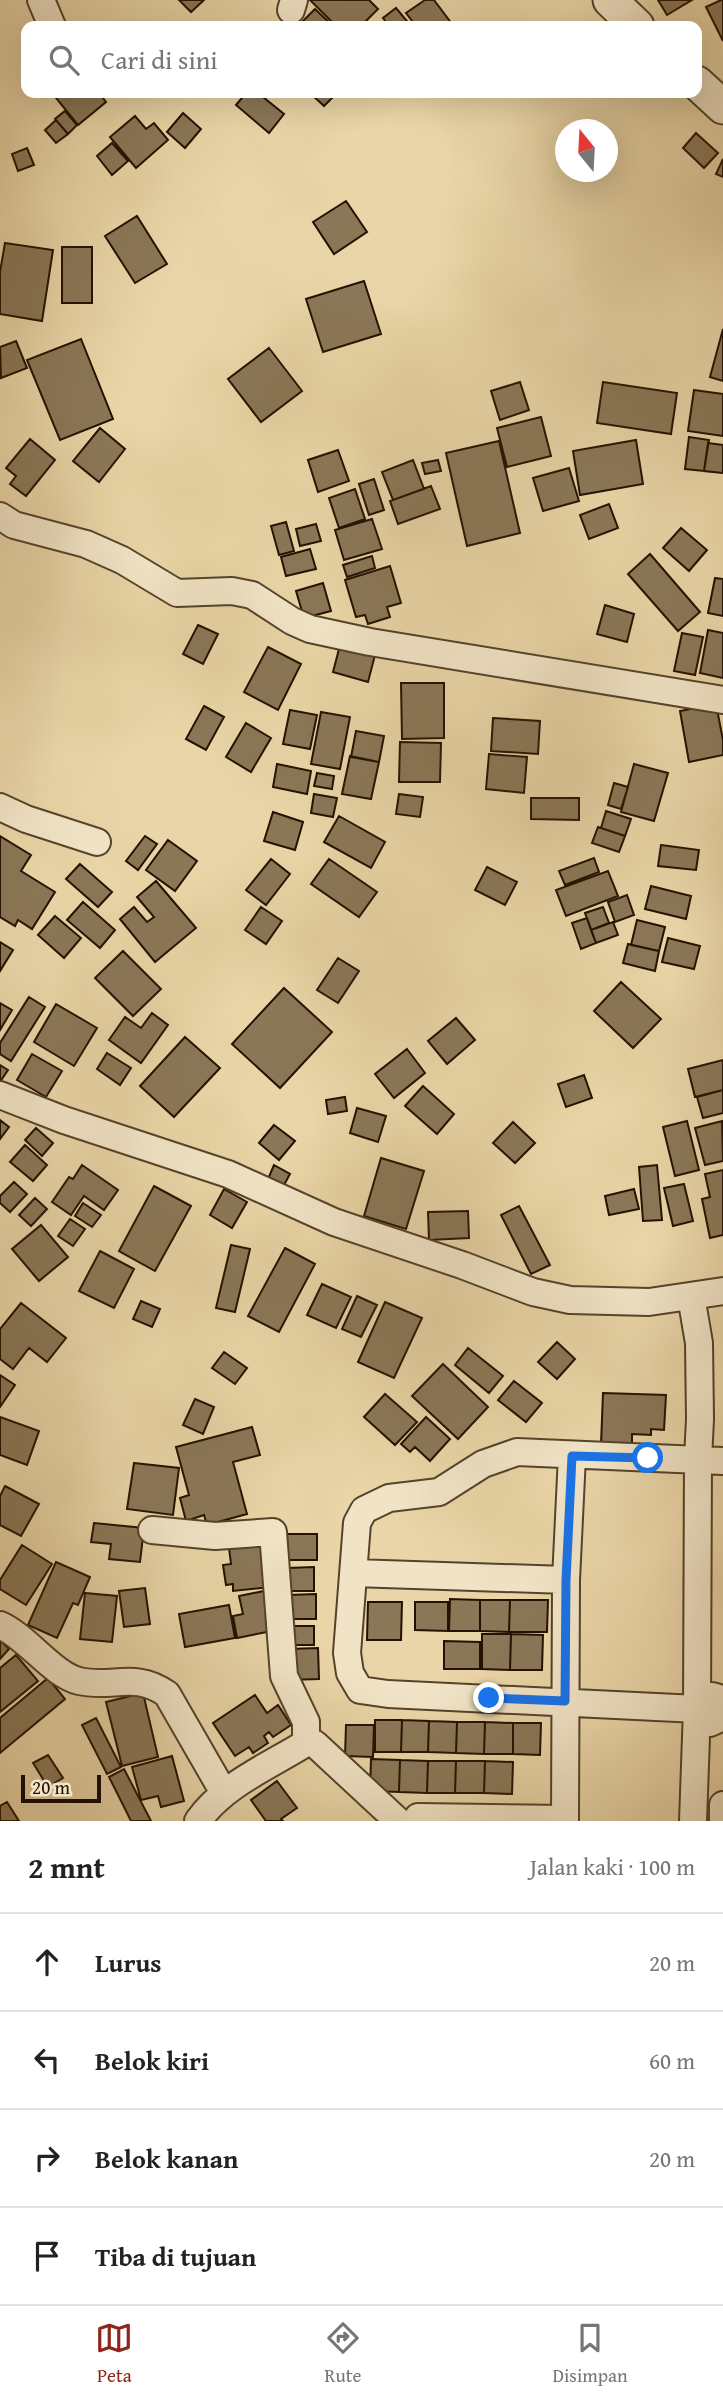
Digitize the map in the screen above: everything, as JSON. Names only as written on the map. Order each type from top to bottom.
[{"type":"street","points":[[41,0],[50,21]]},
{"type":"street","points":[[610,0],[633,21]]},
{"type":"street","points":[[702,88],[723,107]]},
{"type":"street","points":[[0,516],[14,525],[86,544],[122,560],[177,593],[232,591],[252,594],[292,621],[310,629],[370,642],[723,700]]},
{"type":"street","points":[[0,807],[26,819],[97,842]]},
{"type":"street","points":[[0,1095],[64,1120],[228,1174],[334,1222],[533,1292],[570,1300],[649,1302],[723,1291]]},
{"type":"street","points":[[691,1296],[699,1343],[700,1419],[710,1460],[710,1706],[692,1821]]},
{"type":"street","points":[[710,1460],[517,1452],[483,1464],[439,1492],[389,1498],[364,1510],[357,1523],[347,1653],[350,1673],[360,1690],[388,1694],[710,1706]]},
{"type":"street","points":[[198,1821],[209,1804],[224,1793],[306,1743],[314,1744],[408,1819],[565,1819],[566,1580],[572,1456]]},
{"type":"street","points":[[152,1530],[215,1536],[273,1532],[284,1676],[306,1722],[306,1743]]},
{"type":"street","points":[[354,1573],[566,1580]]},
{"type":"street","points":[[0,1625],[24,1640],[60,1672],[77,1681],[141,1681],[154,1685],[167,1694],[224,1793]]},
{"type":"street","points":[[710,1706],[699,1716],[710,1723],[723,1717]]},
{"type":"street","points":[[723,1805],[723,1821]]},
{"type":"building","points":[[179,0],[204,0],[191,12]]},
{"type":"building","points":[[310,0],[369,0],[378,9],[366,21],[331,21]]},
{"type":"building","points":[[425,0],[434,0],[450,21],[412,21],[406,13]]},
{"type":"building","points":[[658,0],[692,0],[667,15]]},
{"type":"building","points":[[723,0],[723,41],[706,7]]},
{"type":"building","points":[[396,8],[407,21],[385,21],[383,18]]},
{"type":"building","points":[[315,9],[328,21],[303,21]]},
{"type":"building","points":[[56,98],[103,98],[106,102],[78,125]]},
{"type":"building","points":[[242,98],[264,98],[284,114],[269,133],[236,105]]},
{"type":"building","points":[[315,98],[332,98],[324,106]]},
{"type":"building","points":[[65,111],[77,125],[68,134],[55,119]]},
{"type":"building","points":[[183,113],[201,129],[185,148],[167,132]]},
{"type":"building","points":[[135,116],[146,129],[154,123],[168,140],[136,168],[110,137]]},
{"type":"building","points":[[56,120],[68,134],[56,143],[45,130]]},
{"type":"building","points":[[696,133],[718,153],[704,168],[683,148]]},
{"type":"building","points":[[112,143],[128,161],[112,175],[97,156]]},
{"type":"building","points":[[27,148],[34,165],[18,171],[12,154]]},
{"type":"building","points":[[723,159],[723,177],[716,174]]},
{"type":"building","points":[[346,201],[367,232],[334,254],[313,222]]},
{"type":"building","points":[[137,216],[167,264],[135,283],[105,236]]},
{"type":"building","points":[[5,243],[53,250],[42,321],[0,314],[0,272]]},
{"type":"building","points":[[62,247],[92,247],[92,303],[62,303]]},
{"type":"building","points":[[364,281],[381,334],[323,352],[306,299]]},
{"type":"building","points":[[723,329],[723,381],[710,377]]},
{"type":"building","points":[[81,339],[113,419],[60,440],[27,360]]},
{"type":"building","points":[[16,341],[27,368],[1,378],[0,347]]},
{"type":"building","points":[[269,348],[302,391],[261,422],[228,379]]},
{"type":"building","points":[[520,382],[529,410],[500,420],[491,391]]},
{"type":"building","points":[[603,382],[677,393],[671,434],[597,423]]},
{"type":"building","points":[[694,390],[723,394],[723,436],[688,431]]},
{"type":"building","points":[[541,417],[551,456],[507,467],[497,428]]},
{"type":"building","points":[[100,428],[125,449],[99,482],[73,461]]},
{"type":"building","points":[[689,437],[709,440],[704,471],[685,469]]},
{"type":"building","points":[[30,439],[55,460],[26,496],[10,484],[16,476],[6,468]]},
{"type":"building","points":[[636,440],[643,484],[580,495],[573,451]]},
{"type":"building","points":[[499,441],[520,533],[467,546],[446,453]]},
{"type":"building","points":[[708,443],[723,445],[723,473],[704,471]]},
{"type":"building","points":[[338,450],[349,481],[318,492],[308,460]]},
{"type":"building","points":[[413,460],[424,489],[393,500],[382,472]]},
{"type":"building","points":[[438,460],[441,471],[425,474],[422,463]]},
{"type":"building","points":[[569,468],[579,501],[543,511],[533,478]]},
{"type":"building","points":[[374,479],[384,510],[369,515],[359,484]]},
{"type":"building","points":[[431,486],[440,509],[398,524],[390,501]]},
{"type":"building","points":[[355,489],[365,519],[339,528],[329,498]]},
{"type":"building","points":[[609,504],[618,528],[589,539],[580,515]]},
{"type":"building","points":[[372,519],[382,549],[344,560],[335,530]]},
{"type":"building","points":[[286,522],[294,551],[279,555],[271,526]]},
{"type":"building","points":[[316,524],[321,541],[300,546],[296,529]]},
{"type":"building","points":[[681,528],[707,550],[689,571],[663,548]]},
{"type":"building","points":[[310,549],[316,569],[286,576],[281,557]]},
{"type":"building","points":[[650,554],[700,612],[678,631],[628,574]]},
{"type":"building","points":[[372,556],[375,568],[347,577],[343,565]]},
{"type":"building","points":[[390,566],[401,603],[387,607],[390,617],[368,624],[365,615],[356,617],[345,580]]},
{"type":"building","points":[[715,578],[723,579],[723,616],[708,613]]},
{"type":"building","points":[[323,583],[331,611],[304,618],[296,591]]},
{"type":"building","points":[[605,605],[634,614],[627,642],[597,634]]},
{"type":"building","points":[[198,625],[218,634],[203,664],[183,654]]},
{"type":"building","points":[[708,630],[723,633],[723,678],[700,673]]},
{"type":"building","points":[[682,633],[703,637],[695,675],[674,671]]},
{"type":"building","points":[[340,645],[375,655],[368,682],[333,672]]},
{"type":"building","points":[[268,647],[301,664],[278,710],[244,692]]},
{"type":"building","points":[[401,683],[444,683],[444,738],[402,739]]},
{"type":"building","points":[[716,704],[723,755],[689,762],[680,711]]},
{"type":"building","points":[[204,706],[224,717],[206,750],[186,739]]},
{"type":"building","points":[[290,710],[317,715],[310,749],[283,744]]},
{"type":"building","points":[[321,712],[350,717],[340,769],[311,764]]},
{"type":"building","points":[[493,718],[540,721],[538,754],[491,751]]},
{"type":"building","points":[[246,723],[271,738],[251,772],[226,757]]},
{"type":"building","points":[[356,731],[384,736],[379,762],[351,757]]},
{"type":"building","points":[[400,742],[441,743],[440,782],[399,782]]},
{"type":"building","points":[[489,754],[527,757],[524,793],[486,789]]},
{"type":"building","points":[[350,756],[379,762],[371,799],[342,794]]},
{"type":"building","points":[[277,764],[311,771],[307,794],[273,787]]},
{"type":"building","points":[[634,764],[668,773],[654,821],[621,812]]},
{"type":"building","points":[[317,773],[334,776],[332,789],[314,786]]},
{"type":"building","points":[[614,783],[628,787],[621,809],[608,805]]},
{"type":"building","points":[[314,794],[337,798],[333,817],[311,813]]},
{"type":"building","points":[[399,794],[423,797],[420,817],[396,814]]},
{"type":"building","points":[[531,798],[579,798],[579,820],[531,819]]},
{"type":"building","points":[[606,811],[631,819],[625,836],[601,828]]},
{"type":"building","points":[[273,812],[303,822],[295,850],[264,841]]},
{"type":"building","points":[[339,816],[385,842],[371,868],[324,842]]},
{"type":"building","points":[[598,827],[625,836],[619,852],[592,843]]},
{"type":"building","points":[[0,836],[31,855],[21,871],[55,892],[32,929],[18,920],[15,926],[0,917]]},
{"type":"building","points":[[145,836],[157,844],[138,870],[126,861]]},
{"type":"building","points":[[168,840],[197,861],[175,891],[146,870]]},
{"type":"building","points":[[661,845],[699,850],[696,870],[658,866]]},
{"type":"building","points":[[594,858],[599,872],[565,885],[559,871]]},
{"type":"building","points":[[271,859],[290,874],[266,905],[246,890]]},
{"type":"building","points":[[329,859],[377,892],[359,917],[311,884]]},
{"type":"building","points":[[80,864],[112,892],[98,907],[66,879]]},
{"type":"building","points":[[487,867],[517,882],[505,905],[475,890]]},
{"type":"building","points":[[608,871],[618,896],[566,916],[556,890]]},
{"type":"building","points":[[156,881],[196,928],[155,962],[120,919],[134,907],[147,922],[154,917],[137,897]]},
{"type":"building","points":[[651,886],[691,896],[686,919],[645,909]]},
{"type":"building","points":[[627,895],[634,915],[615,922],[608,902]]},
{"type":"building","points":[[83,902],[115,930],[100,948],[67,920]]},
{"type":"building","points":[[261,907],[282,921],[266,944],[245,930]]},
{"type":"building","points":[[603,907],[609,923],[591,930],[585,913]]},
{"type":"building","points":[[55,916],[81,938],[64,958],[38,935]]},
{"type":"building","points":[[587,918],[596,943],[581,949],[572,923]]},
{"type":"building","points":[[637,920],[665,927],[659,951],[631,945]]},
{"type":"building","points":[[613,922],[618,935],[596,943],[591,930]]},
{"type":"building","points":[[668,938],[700,946],[694,969],[662,962]]},
{"type":"building","points":[[0,942],[13,950],[0,971]]},
{"type":"building","points":[[628,944],[659,951],[655,971],[623,963]]},
{"type":"building","points":[[123,951],[161,989],[133,1016],[95,978]]},
{"type":"building","points":[[338,958],[359,971],[338,1003],[317,990]]},
{"type":"building","points":[[621,982],[661,1019],[633,1048],[594,1011]]},
{"type":"building","points":[[284,988],[332,1032],[280,1088],[232,1044]]},
{"type":"building","points":[[29,997],[45,1007],[11,1061],[0,1054],[0,1043]]},
{"type":"building","points":[[0,1003],[12,1010],[0,1030]]},
{"type":"building","points":[[56,1004],[97,1028],[74,1066],[34,1042]]},
{"type":"building","points":[[152,1013],[168,1025],[141,1063],[109,1040],[125,1017],[141,1028]]},
{"type":"building","points":[[456,1018],[475,1040],[447,1064],[428,1041]]},
{"type":"building","points":[[185,1037],[220,1068],[174,1117],[140,1086]]},
{"type":"building","points":[[407,1049],[425,1073],[394,1098],[375,1074]]},
{"type":"building","points":[[107,1053],[131,1068],[120,1085],[97,1069]]},
{"type":"building","points":[[32,1054],[62,1071],[46,1097],[17,1080]]},
{"type":"building","points":[[723,1060],[723,1090],[695,1097],[688,1069]]},
{"type":"building","points":[[0,1065],[8,1070],[0,1082]]},
{"type":"building","points":[[584,1075],[592,1098],[566,1107],[558,1084]]},
{"type":"building","points":[[423,1086],[454,1114],[437,1134],[405,1106]]},
{"type":"building","points":[[723,1090],[723,1113],[703,1118],[697,1097]]},
{"type":"building","points":[[345,1097],[347,1111],[328,1114],[326,1100]]},
{"type":"building","points":[[357,1108],[386,1116],[378,1142],[350,1133]]},
{"type":"building","points":[[0,1120],[9,1127],[0,1139]]},
{"type":"building","points":[[687,1121],[699,1170],[675,1176],[663,1127]]},
{"type":"building","points":[[722,1121],[723,1161],[705,1165],[695,1128]]},
{"type":"building","points":[[513,1122],[535,1143],[515,1163],[493,1143]]},
{"type":"building","points":[[274,1125],[295,1141],[279,1160],[259,1143]]},
{"type":"building","points":[[36,1128],[53,1143],[42,1156],[25,1140]]},
{"type":"building","points":[[25,1145],[47,1165],[33,1181],[10,1162]]},
{"type":"building","points":[[381,1158],[424,1171],[406,1229],[364,1216]]},
{"type":"building","points":[[82,1165],[118,1190],[104,1210],[84,1196],[71,1215],[52,1202],[69,1177],[73,1179]]},
{"type":"building","points":[[274,1165],[290,1174],[283,1187],[268,1179]]},
{"type":"building","points":[[657,1165],[662,1220],[643,1221],[639,1167]]},
{"type":"building","points":[[723,1170],[723,1235],[710,1238],[702,1199],[710,1197],[705,1174]]},
{"type":"building","points":[[14,1182],[27,1194],[10,1212],[0,1203],[0,1196]]},
{"type":"building","points":[[684,1184],[693,1221],[673,1226],[664,1188]]},
{"type":"building","points":[[154,1186],[191,1206],[155,1271],[119,1251]]},
{"type":"building","points":[[224,1189],[247,1202],[232,1228],[210,1215]]},
{"type":"building","points":[[634,1189],[639,1209],[609,1215],[605,1196]]},
{"type":"building","points":[[35,1198],[47,1209],[31,1226],[19,1215]]},
{"type":"building","points":[[83,1203],[101,1215],[92,1227],[75,1216]]},
{"type":"building","points":[[519,1206],[550,1265],[531,1274],[501,1215]]},
{"type":"building","points":[[468,1211],[469,1238],[429,1240],[428,1212]]},
{"type":"building","points":[[70,1219],[85,1229],[73,1246],[58,1236]]},
{"type":"building","points":[[41,1225],[68,1257],[39,1281],[12,1249]]},
{"type":"building","points":[[231,1245],[250,1249],[235,1312],[216,1308]]},
{"type":"building","points":[[285,1248],[315,1264],[279,1332],[248,1316]]},
{"type":"building","points":[[100,1251],[134,1269],[114,1308],[79,1291]]},
{"type":"building","points":[[322,1284],[351,1297],[336,1328],[307,1315]]},
{"type":"building","points":[[357,1296],[377,1305],[361,1337],[342,1329]]},
{"type":"building","points":[[141,1301],[160,1309],[152,1327],[133,1319]]},
{"type":"building","points":[[385,1302],[422,1318],[394,1378],[358,1362]]},
{"type":"building","points":[[21,1303],[66,1338],[47,1362],[29,1348],[13,1369],[0,1359],[0,1329]]},
{"type":"building","points":[[557,1342],[575,1359],[557,1379],[538,1362]]},
{"type":"building","points":[[468,1348],[503,1376],[489,1393],[455,1365]]},
{"type":"building","points":[[224,1352],[247,1368],[235,1384],[212,1368]]},
{"type":"building","points":[[443,1364],[488,1407],[458,1439],[412,1396]]},
{"type":"building","points":[[0,1375],[15,1385],[0,1407]]},
{"type":"building","points":[[514,1381],[542,1403],[526,1422],[498,1400]]},
{"type":"building","points":[[603,1393],[666,1395],[664,1430],[651,1429],[651,1435],[632,1434],[632,1445],[601,1444]]},
{"type":"building","points":[[385,1394],[417,1422],[395,1445],[364,1417]]},
{"type":"building","points":[[195,1399],[214,1407],[203,1434],[183,1425]]},
{"type":"building","points":[[0,1417],[39,1431],[27,1465],[0,1455]]},
{"type":"building","points":[[426,1417],[450,1439],[430,1461],[415,1447],[410,1452],[401,1444]]},
{"type":"building","points":[[252,1427],[260,1455],[233,1462],[247,1514],[207,1525],[204,1515],[186,1521],[180,1498],[189,1495],[176,1447]]},
{"type":"building","points":[[134,1463],[179,1468],[173,1515],[127,1509]]},
{"type":"building","points":[[5,1486],[39,1504],[21,1536],[0,1525],[0,1496]]},
{"type":"building","points":[[94,1523],[144,1528],[140,1562],[109,1559],[111,1544],[91,1542]]},
{"type":"building","points":[[286,1534],[317,1534],[317,1560],[286,1560]]},
{"type":"building","points":[[265,1536],[271,1587],[233,1591],[233,1584],[226,1585],[223,1565],[231,1564],[228,1540]]},
{"type":"building","points":[[22,1545],[52,1564],[26,1605],[0,1589],[0,1580]]},
{"type":"building","points":[[56,1562],[90,1577],[78,1605],[73,1603],[57,1638],[28,1625]]},
{"type":"building","points":[[314,1567],[314,1591],[287,1591],[287,1568]]},
{"type":"building","points":[[145,1588],[150,1624],[124,1627],[119,1591]]},
{"type":"building","points":[[264,1591],[272,1631],[237,1638],[233,1616],[243,1614],[239,1596]]},
{"type":"building","points":[[85,1593],[117,1596],[112,1642],[80,1639]]},
{"type":"building","points":[[316,1594],[316,1619],[289,1619],[289,1595]]},
{"type":"building","points":[[450,1599],[480,1600],[480,1631],[449,1631]]},
{"type":"building","points":[[480,1600],[510,1600],[509,1632],[480,1631]]},
{"type":"building","points":[[510,1600],[548,1600],[547,1632],[509,1632]]},
{"type":"building","points":[[368,1602],[402,1602],[401,1640],[367,1640]]},
{"type":"building","points":[[415,1602],[448,1602],[448,1631],[415,1630]]},
{"type":"building","points":[[229,1605],[235,1638],[185,1647],[179,1614]]},
{"type":"building","points":[[288,1626],[314,1626],[314,1645],[288,1645]]},
{"type":"building","points":[[482,1634],[511,1634],[510,1670],[482,1669]]},
{"type":"building","points":[[511,1634],[543,1635],[542,1670],[510,1670]]},
{"type":"building","points":[[0,1640],[9,1649],[0,1659]]},
{"type":"building","points":[[444,1641],[480,1642],[480,1669],[444,1669]]},
{"type":"building","points":[[318,1648],[319,1679],[289,1680],[288,1649]]},
{"type":"building","points":[[16,1655],[38,1681],[0,1712],[0,1668]]},
{"type":"building","points":[[48,1678],[65,1699],[0,1753],[0,1718]]},
{"type":"building","points":[[143,1693],[158,1757],[122,1766],[106,1702]]},
{"type":"building","points":[[255,1695],[267,1713],[278,1705],[291,1725],[273,1737],[269,1732],[264,1736],[268,1743],[253,1753],[249,1747],[235,1756],[213,1723]]},
{"type":"building","points":[[96,1718],[121,1767],[107,1774],[82,1725]]},
{"type":"building","points":[[375,1720],[402,1720],[401,1752],[375,1752]]},
{"type":"building","points":[[402,1720],[429,1721],[428,1752],[401,1752]]},
{"type":"building","points":[[429,1721],[457,1722],[456,1753],[428,1752]]},
{"type":"building","points":[[457,1722],[485,1722],[484,1754],[456,1753]]},
{"type":"building","points":[[485,1722],[513,1723],[513,1754],[484,1754]]},
{"type":"building","points":[[513,1723],[541,1723],[540,1755],[513,1754]]},
{"type":"building","points":[[346,1725],[374,1725],[373,1757],[345,1756]]},
{"type":"building","points":[[48,1755],[63,1778],[48,1787],[33,1763]]},
{"type":"building","points":[[172,1756],[184,1801],[161,1807],[158,1796],[141,1800],[132,1767]]},
{"type":"building","points":[[371,1759],[400,1760],[399,1792],[370,1791]]},
{"type":"building","points":[[400,1760],[428,1761],[427,1793],[399,1792]]},
{"type":"building","points":[[428,1761],[456,1761],[455,1793],[427,1793]]},
{"type":"building","points":[[456,1761],[485,1761],[484,1793],[455,1793]]},
{"type":"building","points":[[485,1761],[513,1762],[512,1794],[484,1793]]},
{"type":"building","points":[[124,1769],[151,1821],[131,1821],[109,1777]]},
{"type":"building","points":[[277,1781],[297,1808],[281,1819],[283,1821],[266,1821],[251,1800]]},
{"type":"building","points":[[7,1802],[19,1821],[0,1821],[0,1806]]},
{"type":"route","points":[[489,1698],[565,1701],[566,1580],[572,1456],[648,1458]]}]
